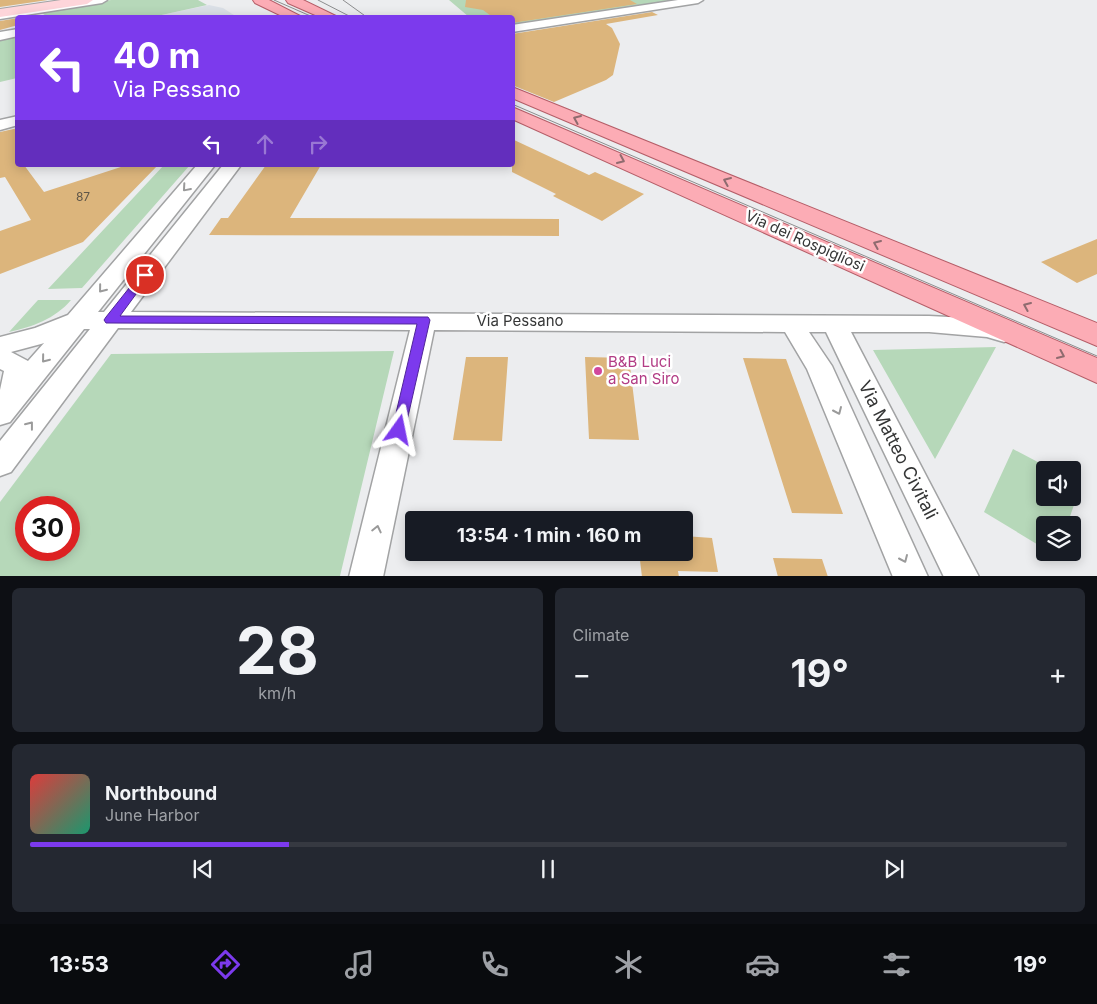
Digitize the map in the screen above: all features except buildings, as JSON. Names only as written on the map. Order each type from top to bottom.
[{"type":"main road","points":[[0,12],[69,0]]},
{"type":"main road","points":[[0,12],[87,0]]},
{"type":"main road","points":[[259,0],[292,15]]},
{"type":"main road","points":[[292,0],[327,15]]},
{"type":"main road","name":"Via dei Rospigliosi","points":[[515,93],[1097,335]]},
{"type":"main road","name":"Via dei Rospigliosi","points":[[515,113],[1097,370]]},
{"type":"street","points":[[0,12],[53,0]]},
{"type":"street","points":[[0,12],[32,15],[102,0]]},
{"type":"street","points":[[515,29],[698,0]]},
{"type":"street","points":[[0,36],[15,33]]},
{"type":"street","points":[[0,125],[15,121]]},
{"type":"street","points":[[6,407],[204,167]]},
{"type":"street","points":[[0,463],[230,167]]},
{"type":"street","points":[[166,211],[196,211]]},
{"type":"street","points":[[926,295],[936,306],[936,318],[929,324]]},
{"type":"street","points":[[366,576],[424,320]]},
{"type":"street","name":"Via Pessano","points":[[76,321],[424,320],[929,324],[987,328],[1025,339]]},
{"type":"street","points":[[0,346],[42,335],[76,321]]},
{"type":"street","points":[[793,322],[802,342],[818,366],[911,576]]},
{"type":"street","name":"Via Matteo Civitali","points":[[834,323],[962,576]]},
{"type":"street","points":[[0,358],[18,366],[6,407]]},
{"type":"shaded area","points":[[209,5],[223,8],[234,15],[162,15]]},
{"type":"green space","points":[[111,0],[198,0],[207,5],[162,15],[45,15],[40,12]]},
{"type":"green space","points":[[449,0],[681,0],[515,26],[515,15],[467,15]]},
{"type":"green space","points":[[15,35],[15,78],[0,82],[0,39]]},
{"type":"green space","points":[[162,167],[188,167],[82,288],[48,289]]},
{"type":"green space","points":[[38,300],[71,300],[65,307],[43,321],[9,332]]},
{"type":"green space","points":[[996,347],[935,459],[873,350]]},
{"type":"green space","points":[[394,351],[340,576],[0,576],[0,502],[111,354]]},
{"type":"green space","points":[[1013,449],[1036,461],[1036,506],[1074,506],[1070,516],[1036,516],[1036,544],[984,512]]},
{"type":"tram line","points":[[274,0],[308,15]]},
{"type":"tram line","points":[[318,0],[347,15]]},
{"type":"tram line","points":[[343,0],[364,15]]},
{"type":"tram line","points":[[515,105],[1097,356]]},
{"type":"place","name":"B&B Luci a San Siro","points":[[598,371]]},
{"type":"route","points":[[145,275],[110,320],[424,320],[399,430]]}]
